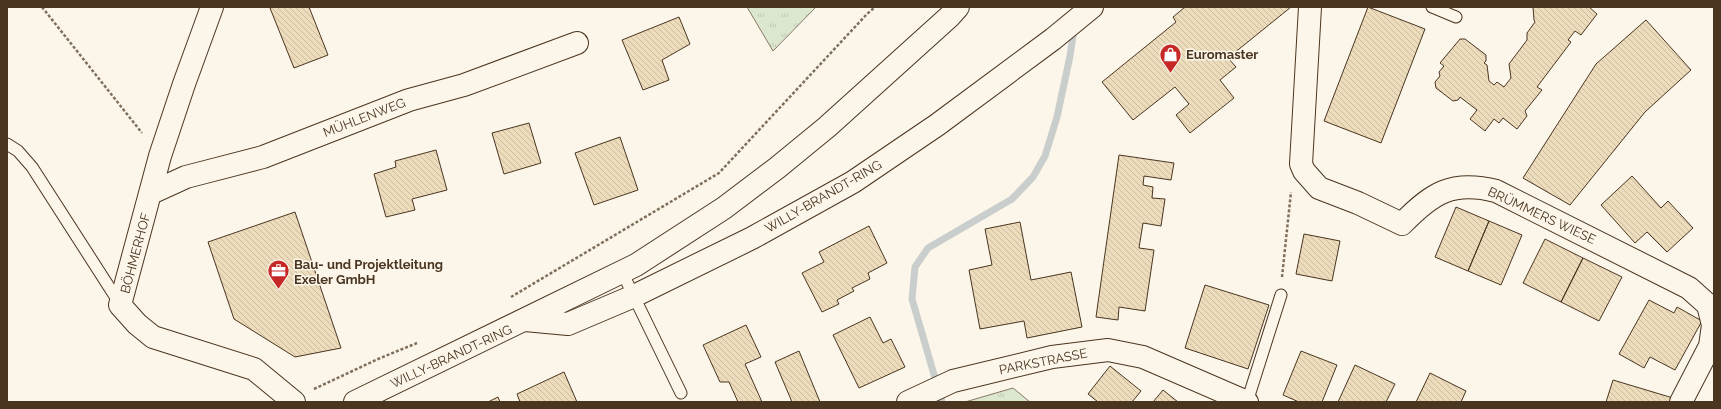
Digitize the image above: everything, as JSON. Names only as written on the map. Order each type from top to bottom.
[{"type":"street","name":"BÖHMERHOF","points":[[212,7],[160,156],[120,305],[137,324],[153,337],[254,369],[293,401]]},
{"type":"street","name":"WILLY-BRANDT-RING","points":[[355,402],[636,265],[724,208],[777,168],[827,127],[950,16],[958,7]]},
{"type":"street","name":"WILLY-BRANDT-RING","points":[[525,320],[568,324],[634,296],[752,238],[853,182],[937,126],[1053,39],[1092,7]]},
{"type":"street","points":[[1300,164],[1310,7]]},
{"type":"street","name":"MÜHLENWEG","points":[[151,193],[186,178],[263,157],[409,100],[464,85],[577,43]]},
{"type":"street","name":"BRÜMMERS WIESE","points":[[1300,164],[1304,171],[1320,188],[1358,203],[1402,224],[1416,210],[1440,192],[1452,188],[1477,186],[1496,191],[1689,288],[1708,306],[1713,325],[1710,346],[1681,402]]},
{"type":"street","name":"PARKSTRASSE","points":[[911,400],[953,381],[1052,357],[1108,350],[1143,357],[1247,402]]},
{"type":"lane","points":[[1432,7],[1456,17]]},
{"type":"lane","points":[[7,144],[18,151],[32,168],[120,305]]},
{"type":"lane","points":[[622,272],[681,393]]},
{"type":"lane","points":[[1247,402],[1281,296]]},
{"type":"path","points":[[42,7],[160,156]]},
{"type":"path","points":[[508,300],[719,173],[875,7]]},
{"type":"path","points":[[1281,296],[1292,184],[1300,164]]},
{"type":"path","points":[[293,401],[378,359],[422,341]]},
{"type":"green space","points":[[747,7],[816,7],[773,51]]},
{"type":"green space","points":[[1013,388],[1030,402],[965,402]]},
{"type":"building","points":[[309,7],[328,55],[294,68],[270,8]]},
{"type":"building","name":"Euromaster","points":[[1185,7],[1291,7],[1228,58],[1236,67],[1220,80],[1234,98],[1190,133],[1176,115],[1189,104],[1175,87],[1133,120],[1102,82],[1176,22],[1173,17]]},
{"type":"building","points":[[1368,7],[1425,29],[1381,143],[1324,121]]},
{"type":"building","points":[[1533,7],[1589,7],[1597,14],[1581,35],[1575,31],[1568,40],[1571,42],[1537,87],[1542,90],[1525,111],[1527,116],[1517,129],[1503,118],[1499,123],[1494,119],[1485,131],[1470,119],[1477,110],[1460,97],[1458,100],[1453,101],[1436,88],[1435,82],[1440,76],[1439,72],[1444,66],[1440,63],[1460,39],[1465,39],[1486,55],[1486,61],[1484,63],[1487,65],[1489,81],[1494,85],[1497,82],[1504,87],[1511,78],[1509,64],[1527,40],[1527,33],[1535,22]]},
{"type":"building","points":[[679,17],[690,44],[662,60],[669,80],[643,90],[622,40]]},
{"type":"building","points":[[1646,20],[1691,70],[1645,112],[1570,205],[1523,178],[1596,64]]},
{"type":"building","points":[[529,123],[541,163],[504,174],[492,133]]},
{"type":"building","points":[[620,137],[638,190],[594,205],[575,153]]},
{"type":"building","points":[[436,150],[447,190],[412,199],[415,210],[386,217],[374,174],[396,167],[395,161]]},
{"type":"building","points":[[1119,155],[1174,163],[1171,180],[1144,176],[1143,185],[1153,187],[1152,198],[1165,199],[1161,226],[1143,223],[1139,248],[1154,250],[1145,311],[1119,307],[1118,320],[1096,317]]},
{"type":"building","points":[[1632,176],[1661,208],[1668,201],[1693,228],[1667,252],[1647,232],[1635,243],[1601,205]]},
{"type":"building","points":[[1456,207],[1489,221],[1468,271],[1435,257]]},
{"type":"building","points":[[295,212],[341,348],[295,357],[234,319],[208,242]]},
{"type":"building","points":[[1489,221],[1522,235],[1501,285],[1468,271]]},
{"type":"building","points":[[1020,222],[1031,280],[1071,272],[1082,327],[1027,338],[1024,321],[980,329],[969,270],[992,265],[985,229]]},
{"type":"building","points":[[869,226],[887,263],[868,273],[870,279],[852,288],[854,291],[837,300],[839,304],[822,312],[802,273],[824,262],[819,252]]},
{"type":"building","points":[[1304,234],[1340,241],[1332,281],[1296,274]]},
{"type":"building","points":[[1545,239],[1583,258],[1561,302],[1523,283]]},
{"type":"building","points":[[1583,258],[1622,277],[1599,321],[1561,302]]},
{"type":"building","points":[[1205,285],[1269,305],[1248,369],[1185,348]]},
{"type":"building","points":[[1649,300],[1674,313],[1677,307],[1702,321],[1675,370],[1650,357],[1644,368],[1619,354]]},
{"type":"building","points":[[870,317],[883,343],[891,339],[905,367],[859,388],[833,335]]},
{"type":"building","points":[[746,325],[761,357],[745,364],[762,402],[738,402],[729,382],[720,382],[703,345]]},
{"type":"building","points":[[799,351],[820,402],[792,402],[775,362]]},
{"type":"building","points":[[1301,351],[1337,365],[1322,402],[1299,402],[1283,395]]},
{"type":"building","points":[[1355,365],[1395,384],[1386,402],[1338,402]]},
{"type":"building","points":[[1110,366],[1141,391],[1132,402],[1098,402],[1088,394]]},
{"type":"building","points":[[564,372],[577,402],[520,402],[517,394]]},
{"type":"building","points":[[1430,373],[1466,391],[1461,402],[1416,402]]},
{"type":"building","points":[[1613,380],[1673,398],[1672,402],[1606,402]]},
{"type":"building","points":[[1163,390],[1178,402],[1153,402]]},
{"type":"building","points":[[498,397],[500,402],[488,402]]},
{"type":"waterway","points":[[942,402],[912,299],[915,267],[928,248],[1012,199],[1033,177],[1045,156],[1057,117],[1074,29]]},
{"type":"place","name":"Euromaster","points":[[1170,74]]},
{"type":"place","name":"Bau- und Projektleitung Exeler GmbH","points":[[278,290]]}]
